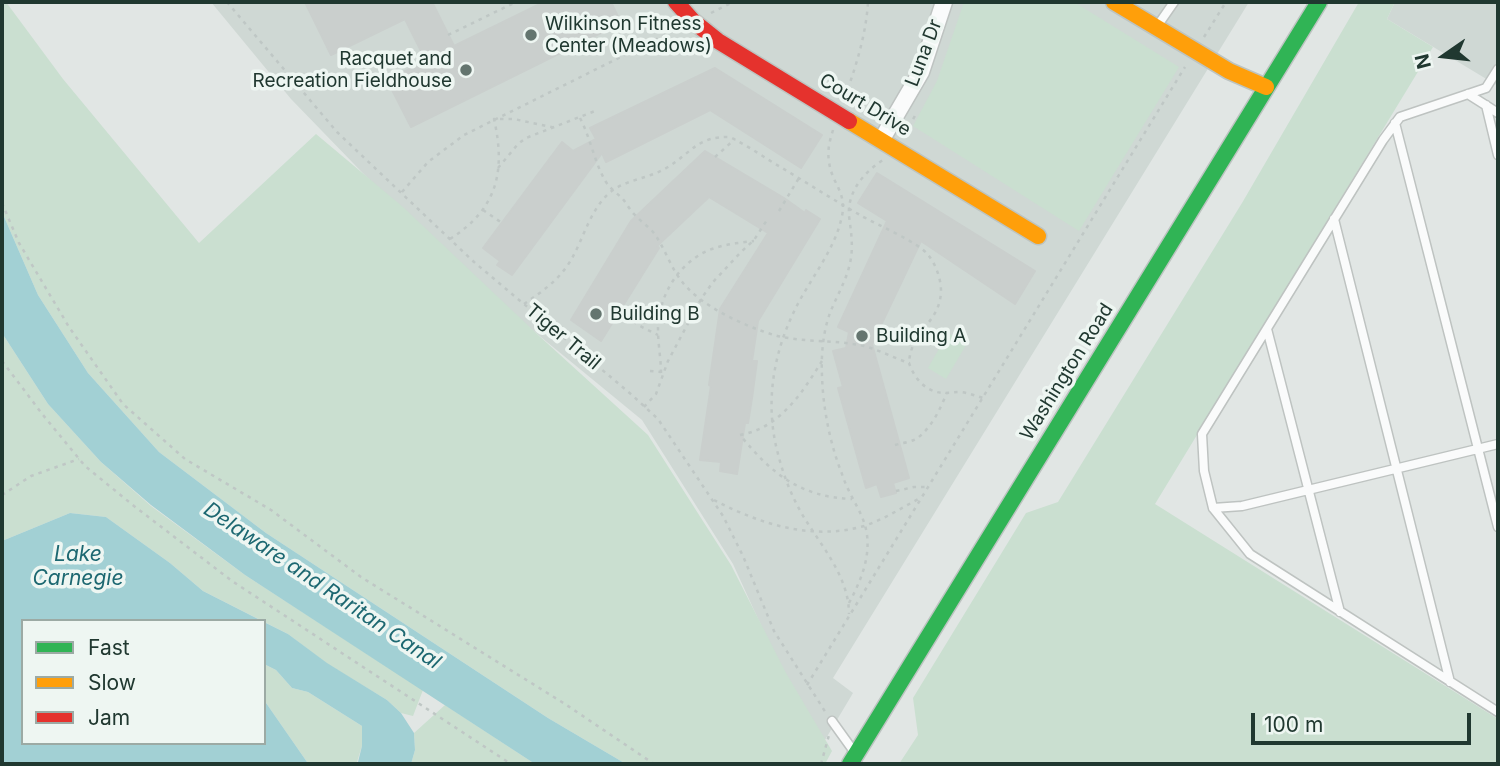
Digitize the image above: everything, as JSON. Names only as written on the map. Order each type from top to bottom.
[{"type":"main road","name":"Court Drive","points":[[676,2],[693,22],[718,41],[1038,236]]},
{"type":"main road","points":[[1114,2],[1229,71],[1266,87]]},
{"type":"main road","name":"Washington Road","points":[[854,760],[1319,2]]},
{"type":"street","name":"Luna Dr","points":[[889,144],[920,72],[944,2]]},
{"type":"lane","points":[[1156,27],[1174,2]]},
{"type":"lane","points":[[1498,69],[1486,88],[1400,117],[1395,122],[1202,434],[1204,471],[1213,508],[1250,554],[1498,712]]},
{"type":"lane","points":[[1468,94],[1498,113]]},
{"type":"lane","points":[[1486,105],[1498,155]]},
{"type":"lane","points":[[1395,122],[1498,527]]},
{"type":"lane","points":[[1334,219],[1450,682]]},
{"type":"lane","points":[[1267,329],[1340,612]]},
{"type":"lane","points":[[1213,508],[1242,506],[1498,444]]},
{"type":"lane","points":[[832,722],[854,760]]},
{"type":"path","name":"Tiger Trail","points":[[227,2],[335,130],[474,262],[657,419],[723,516],[743,555],[774,631],[832,722]]},
{"type":"path","points":[[449,35],[516,2]]},
{"type":"path","points":[[849,614],[849,603],[835,565],[800,510],[786,480],[776,448],[772,422],[772,388],[777,354],[793,311],[838,234],[843,212],[842,193],[828,162],[829,146],[856,65],[868,2]]},
{"type":"path","points":[[807,685],[1226,2]]},
{"type":"path","points":[[401,193],[428,162],[464,135],[678,29]]},
{"type":"path","points":[[849,603],[862,577],[868,543],[865,525],[840,470],[829,426],[822,377],[824,342],[829,316],[849,270],[853,243],[849,209],[853,194],[863,176],[891,155],[889,144],[922,104]]},
{"type":"path","points":[[498,168],[526,138],[595,111]]},
{"type":"path","points":[[580,118],[602,175],[613,191],[652,231],[677,274],[688,289],[701,299],[720,312],[782,337],[855,344],[909,363]]},
{"type":"path","points":[[494,119],[514,119],[556,128]]},
{"type":"path","points":[[450,239],[477,219],[497,180],[497,136],[494,119]]},
{"type":"path","points":[[524,304],[546,290],[565,269],[595,213],[613,191],[662,171],[691,148],[704,142],[717,137],[730,137],[849,209],[919,246],[929,255],[940,278],[939,306],[911,346],[909,363],[912,372],[917,380],[936,392],[965,392],[983,398]]},
{"type":"path","points":[[715,157],[735,139]]},
{"type":"path","points":[[779,211],[799,178]]},
{"type":"path","points":[[2,203],[19,243],[69,327],[123,404],[185,459],[271,510],[361,577],[565,704],[654,764]]},
{"type":"path","points":[[483,210],[502,223]]},
{"type":"path","points":[[644,407],[656,394],[661,374],[701,299],[713,282],[754,240],[767,220]]},
{"type":"path","points":[[661,374],[658,335],[660,309],[677,274],[701,254],[712,249],[754,240]]},
{"type":"path","points":[[620,311],[638,325],[658,335]]},
{"type":"path","points":[[822,361],[797,399],[784,413],[754,433],[740,435],[762,461],[786,480],[830,497],[852,499]]},
{"type":"path","points":[[3,363],[85,466],[134,506],[232,581],[511,764]]},
{"type":"path","points":[[650,371],[661,374]]},
{"type":"path","points":[[895,445],[912,441],[924,433],[943,404],[947,392]]},
{"type":"path","points":[[2,495],[31,476],[79,459]]},
{"type":"path","points":[[896,491],[928,487]]},
{"type":"path","points":[[713,499],[763,522],[814,532],[838,531],[865,525],[922,497]]},
{"type":"path","points":[[821,764],[832,722]]},
{"type":"shaded area","points":[[211,2],[1249,2],[833,678],[853,693],[822,745],[795,700],[733,564],[642,420],[447,260],[291,99]]},
{"type":"shaded area","points":[[1395,2],[1498,2],[1498,86],[1387,19]]},
{"type":"green space","points":[[2,2],[6,2],[63,79],[199,243],[316,134],[403,207],[648,435],[731,565],[786,673],[832,751],[825,764],[626,764],[548,718],[266,533],[159,452],[88,373],[38,295],[2,212]]},
{"type":"green space","points":[[964,2],[1074,2],[1179,67],[1079,231],[913,126],[937,81]]},
{"type":"green space","points":[[1359,2],[1395,2],[1387,19],[1433,47],[1155,504],[1498,719],[1498,764],[899,764],[918,735],[913,698],[1026,513],[1058,502],[1242,203]]},
{"type":"green space","points":[[2,333],[48,404],[101,462],[151,506],[245,575],[423,690],[413,716],[401,713],[387,700],[326,663],[288,634],[266,623],[266,619],[258,619],[203,591],[170,563],[106,517],[70,513],[2,541]]},
{"type":"green space","points":[[948,333],[966,345],[946,379],[928,368]]},
{"type":"green space","points":[[266,665],[276,670],[292,688],[308,692],[362,726],[362,746],[357,762],[307,762],[266,703]]},
{"type":"green space","points":[[445,705],[535,764],[411,764],[415,750],[414,733]]},
{"type":"water","name":"Delaware and Raritan Canal","points":[[2,212],[38,295],[88,373],[159,452],[266,533],[548,718],[626,764],[535,764],[245,575],[151,505],[101,462],[48,404],[2,333]]},
{"type":"water","name":"Lake Carnegie","points":[[70,513],[106,517],[170,563],[203,591],[258,619],[21,619],[21,745],[266,745],[266,703],[310,764],[2,764],[2,541]]},
{"type":"water","points":[[266,623],[288,634],[327,663],[387,700],[401,713],[414,733],[415,750],[411,764],[352,764],[358,762],[362,746],[362,726],[308,692],[292,688],[276,670],[266,665]]},
{"type":"building","name":"Racquet and Recreation Fieldhouse","points":[[305,2],[432,2],[454,46],[544,2],[611,2],[621,23],[411,127],[387,80],[426,61],[405,19],[331,55]]},
{"type":"building","points":[[715,68],[822,135],[801,168],[710,110],[606,162],[602,153],[512,275],[497,265],[500,261],[483,248],[562,142],[573,151],[596,139],[590,128]]},
{"type":"building","name":"Building B","points":[[705,151],[805,213],[806,210],[820,219],[758,321],[752,361],[757,361],[752,398],[737,474],[720,471],[721,462],[700,460],[711,386],[709,385],[720,309],[768,233],[709,197],[657,246],[659,248],[601,341],[571,320],[631,221]]},
{"type":"building","name":"Building A","points":[[877,173],[1035,271],[1015,304],[921,241],[872,344],[909,478],[893,483],[896,493],[881,497],[877,484],[866,488],[838,388],[843,387],[833,351],[846,348],[849,332],[838,327],[887,221],[858,203]]},
{"type":"traffic: fast","points":[[850,764],[1319,2]]},
{"type":"traffic: slow","points":[[1114,2],[1229,71],[1266,87]]},
{"type":"traffic: slow","points":[[849,121],[1038,236]]},
{"type":"traffic: jam","points":[[676,2],[693,21],[718,41],[849,121]]},
{"type":"place","name":"Wilkinson Fitness Center (Meadows)","points":[[531,35]]},
{"type":"place","name":"Racquet and Recreation Fieldhouse","points":[[466,70]]},
{"type":"place","name":"Building B","points":[[596,314]]},
{"type":"place","name":"Building A","points":[[862,336]]}]
